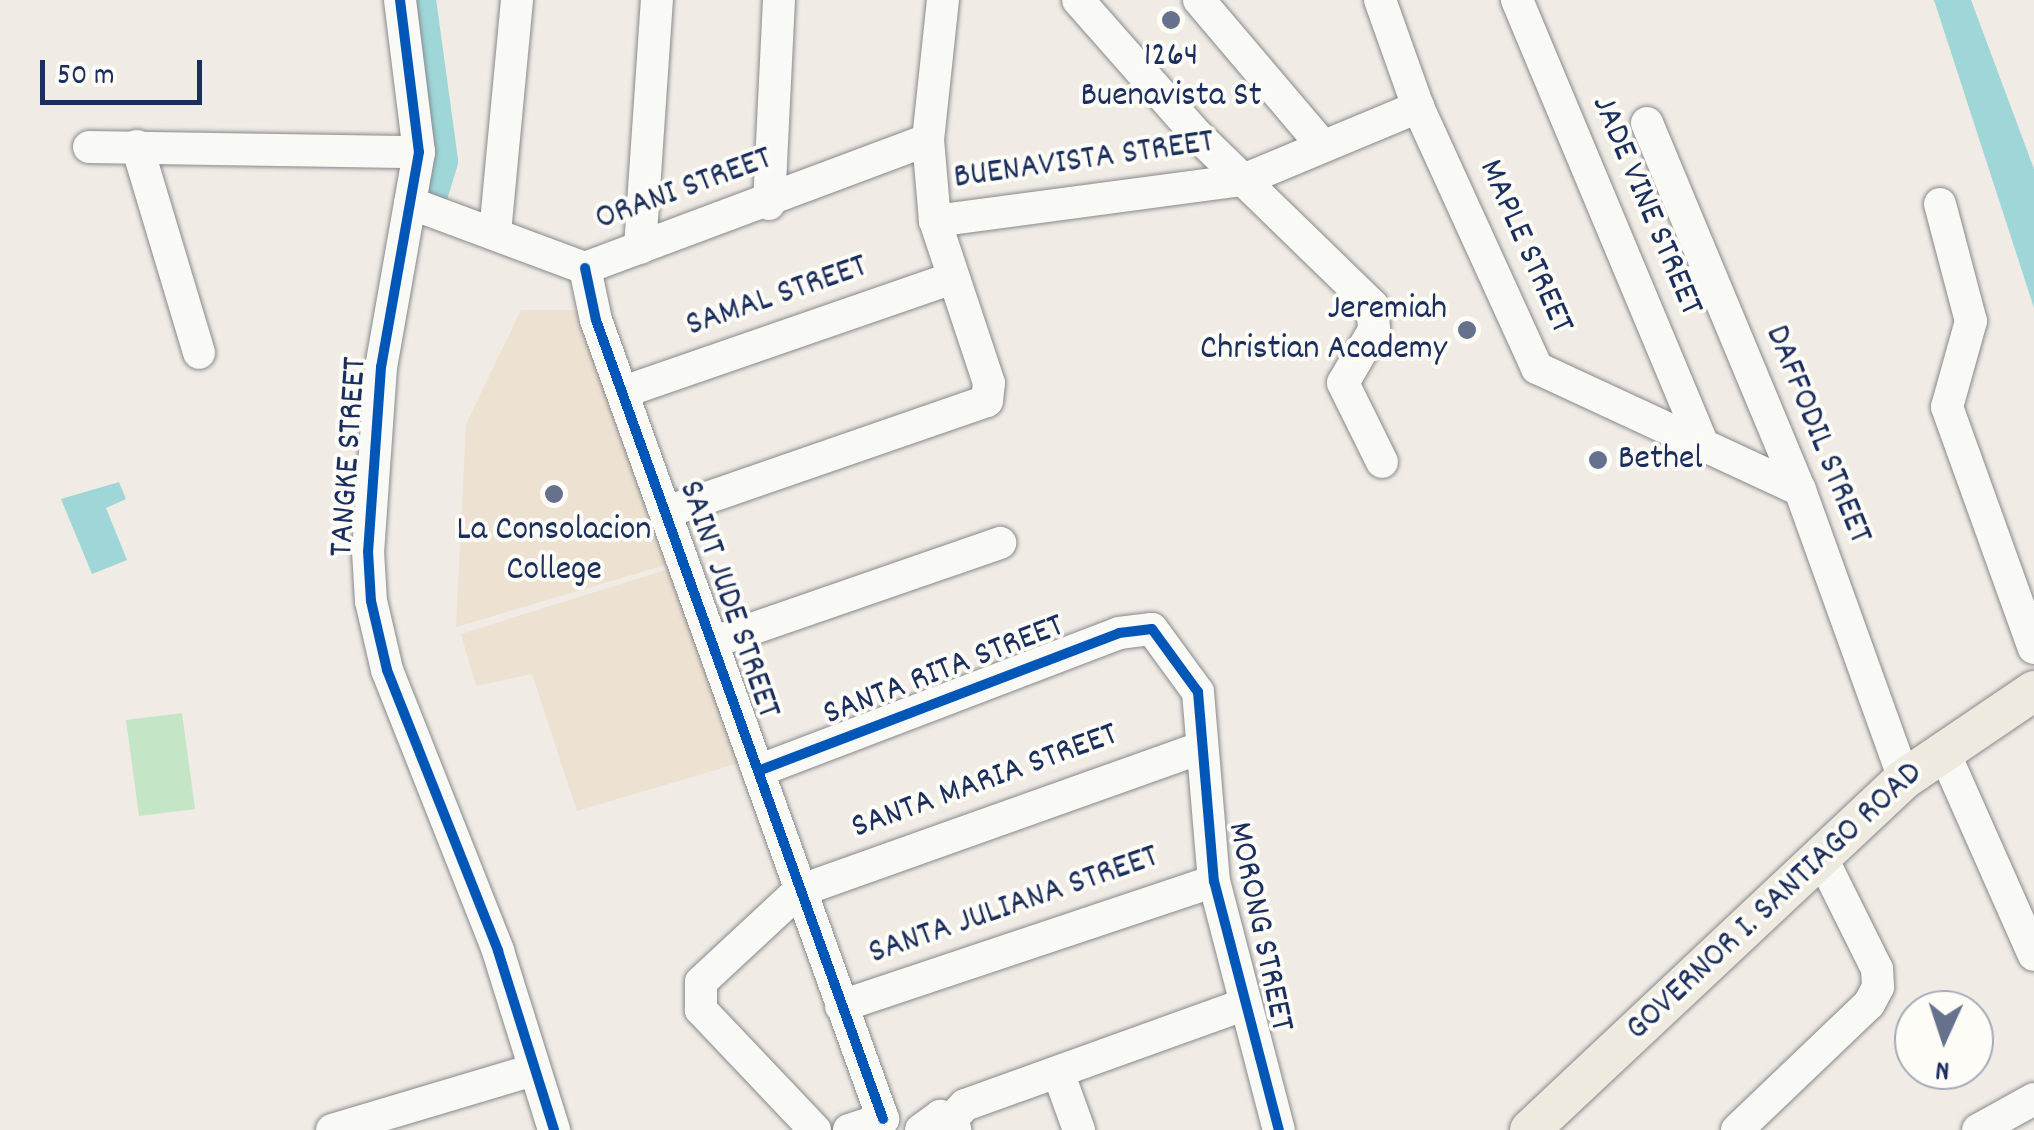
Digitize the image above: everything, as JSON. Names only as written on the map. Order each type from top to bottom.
[{"type":"main road","name":"GOVERNOR I. SANTIAGO ROAD","points":[[1530,1130],[1904,779],[1944,750],[2026,706]]},
{"type":"street","name":"TANGKE STREET","points":[[400,0],[419,152],[381,366],[368,551],[372,602],[386,670],[498,951],[532,1070],[554,1130]]},
{"type":"street","points":[[494,233],[516,0]]},
{"type":"street","points":[[640,248],[657,0]]},
{"type":"street","points":[[769,204],[779,0]]},
{"type":"street","points":[[668,511],[987,401],[990,383],[936,221],[928,140],[943,0]]},
{"type":"street","name":"BUENAVISTA STREET","points":[[1078,0],[1243,180]]},
{"type":"street","points":[[1198,0],[1322,144]]},
{"type":"street","name":"MAPLE STREET","points":[[1380,0],[1418,107],[1537,368],[1800,490]]},
{"type":"street","name":"JADE VINE STREET","points":[[1517,0],[1702,444]]},
{"type":"street","name":"BUENAVISTA STREET","points":[[936,221],[1243,180],[1418,107]]},
{"type":"street","name":"DAFFODIL STREET","points":[[1647,123],[1800,490],[1904,779]]},
{"type":"street","name":"ORANI STREET","points":[[410,203],[584,268],[769,204],[928,140]]},
{"type":"street","points":[[137,146],[199,353]]},
{"type":"street","points":[[89,148],[419,152]]},
{"type":"street","points":[[1243,180],[1372,305],[1374,330],[1343,383],[1382,462]]},
{"type":"street","points":[[1940,204],[1971,321],[1947,407],[2034,648]]},
{"type":"street","name":"SAINT JUDE STREET","points":[[584,268],[596,320],[626,392],[799,891],[883,1118]]},
{"type":"street","name":"SAMAL STREET","points":[[626,392],[953,278]]},
{"type":"street","points":[[714,642],[1000,542]]},
{"type":"street","name":"MORONG STREET","points":[[1152,629],[1198,692],[1198,749],[1214,881],[1243,1005],[1279,1130]]},
{"type":"street","name":"SANTA RITA STREET","points":[[758,772],[1119,633],[1152,629]]},
{"type":"street","name":"SANTA MARIA STREET","points":[[799,891],[1198,749]]},
{"type":"street","points":[[1944,750],[2034,955]]},
{"type":"street","points":[[1737,1130],[1869,1004],[1878,987],[1877,969],[1820,854]]},
{"type":"street","name":"SANTA JULIANA STREET","points":[[840,1006],[1214,881]]},
{"type":"street","points":[[799,891],[701,982],[698,996],[701,1010],[815,1130]]},
{"type":"street","points":[[849,1130],[883,1118],[937,1127],[965,1106],[1243,1005]]},
{"type":"street","points":[[332,1130],[532,1070]]},
{"type":"street","points":[[1058,1072],[1079,1130]]},
{"type":"street","points":[[1978,1130],[2034,1099]]},
{"type":"shaded area","name":"La Consolacion College","points":[[521,310],[577,310],[669,564],[456,627],[466,424]]},
{"type":"shaded area","points":[[678,566],[749,760],[577,811],[532,674],[476,686],[461,634]]},
{"type":"green space","points":[[182,713],[195,809],[139,816],[126,720]]},
{"type":"water","points":[[1934,0],[1971,0],[2034,169],[2034,308]]},
{"type":"water","points":[[119,482],[126,499],[106,508],[127,560],[92,574],[61,499]]},
{"type":"waterway","points":[[416,0],[438,161],[426,200]]},
{"type":"cycle path","points":[[400,0],[419,152],[381,367],[368,551],[371,601],[387,670],[498,951],[554,1130]]},
{"type":"cycle path","points":[[585,268],[596,320],[883,1119]]},
{"type":"cycle path","points":[[758,771],[1119,633],[1152,629],[1198,692],[1214,881],[1279,1130]]},
{"type":"place","name":"1264 Buenavista St","points":[[1171,20]]},
{"type":"place","name":"Jeremiah Christian Academy","points":[[1467,330]]},
{"type":"place","name":"Bethel","points":[[1598,460]]},
{"type":"place","name":"La Consolacion College","points":[[554,494]]}]
